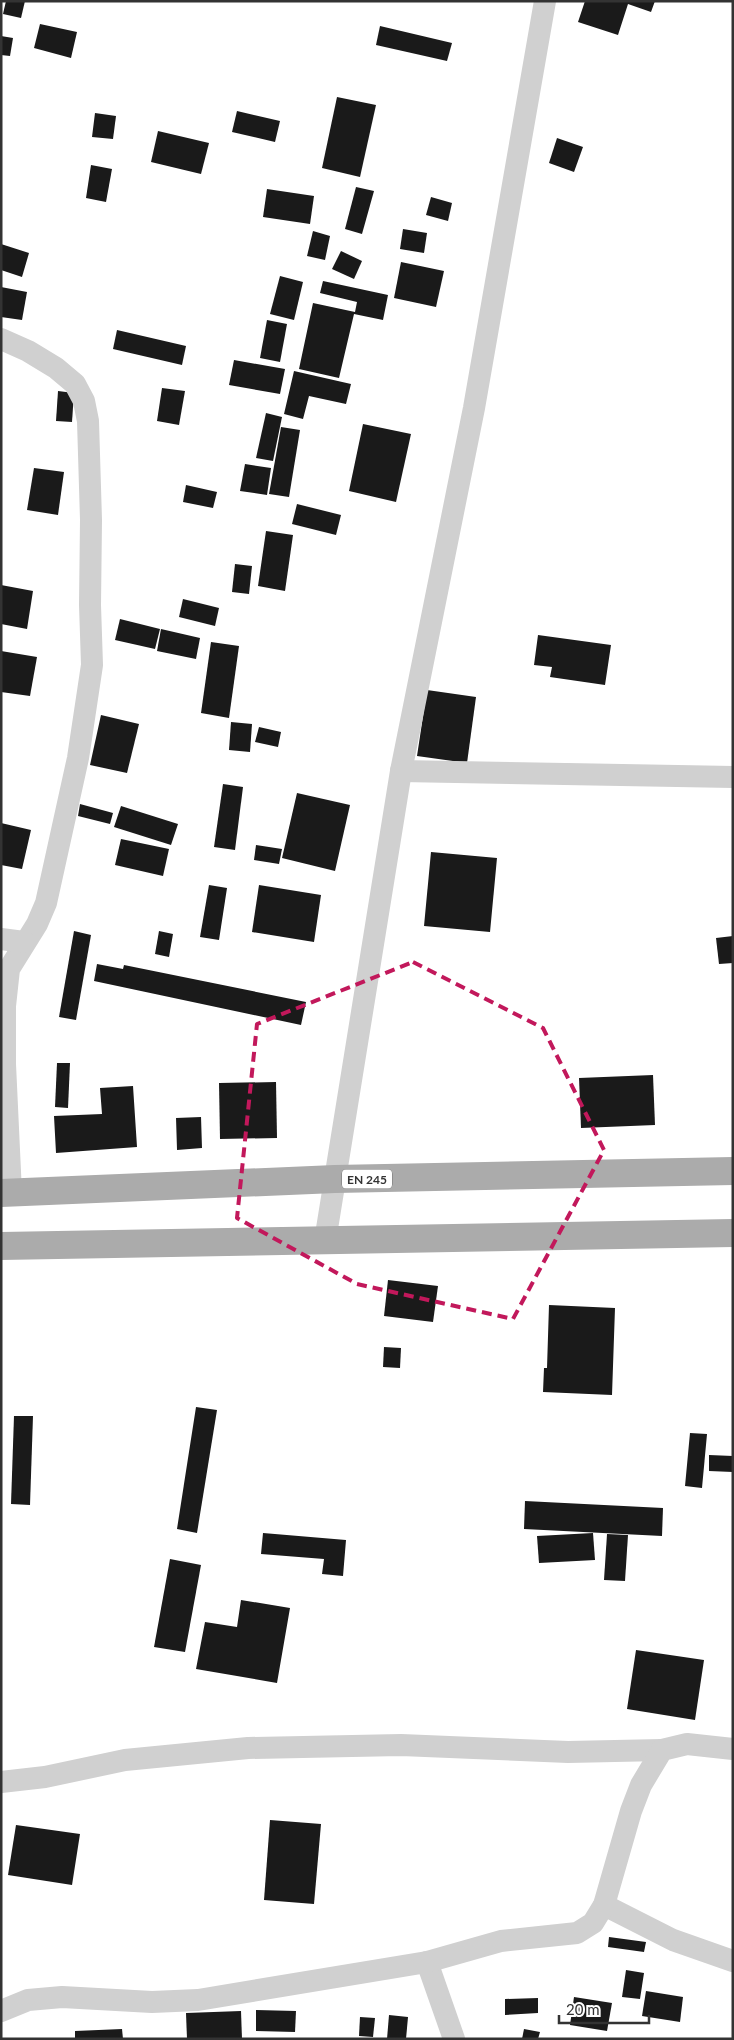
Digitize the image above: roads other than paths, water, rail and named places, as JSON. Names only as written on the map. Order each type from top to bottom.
[{"type":"main road","name":"EN 245","points":[[6,1193],[335,1179],[733,1171]]},
{"type":"main road","points":[[1,1246],[733,1233]]},
{"type":"street","points":[[325,1241],[402,771],[474,408],[545,1]]},
{"type":"street","points":[[1,339],[56,368],[75,384],[84,401],[88,421],[92,665],[78,758],[46,903],[37,924],[24,942],[9,969],[5,1006],[6,1193]]},
{"type":"street","points":[[402,771],[733,777]]},
{"type":"street","points":[[1,939],[24,942]]},
{"type":"street","points":[[1,1782],[45,1777],[125,1760],[248,1748],[401,1745],[568,1752],[662,1750],[688,1744],[733,1749]]},
{"type":"street","points":[[1,2011],[28,2000],[62,1997],[152,2002],[198,2000],[426,1962],[501,1941],[577,1933],[593,1922],[604,1905],[631,1811],[642,1785],[662,1750]]},
{"type":"street","points":[[604,1905],[672,1940],[733,1961]]},
{"type":"street","points":[[426,1962],[454,2039]]}]
